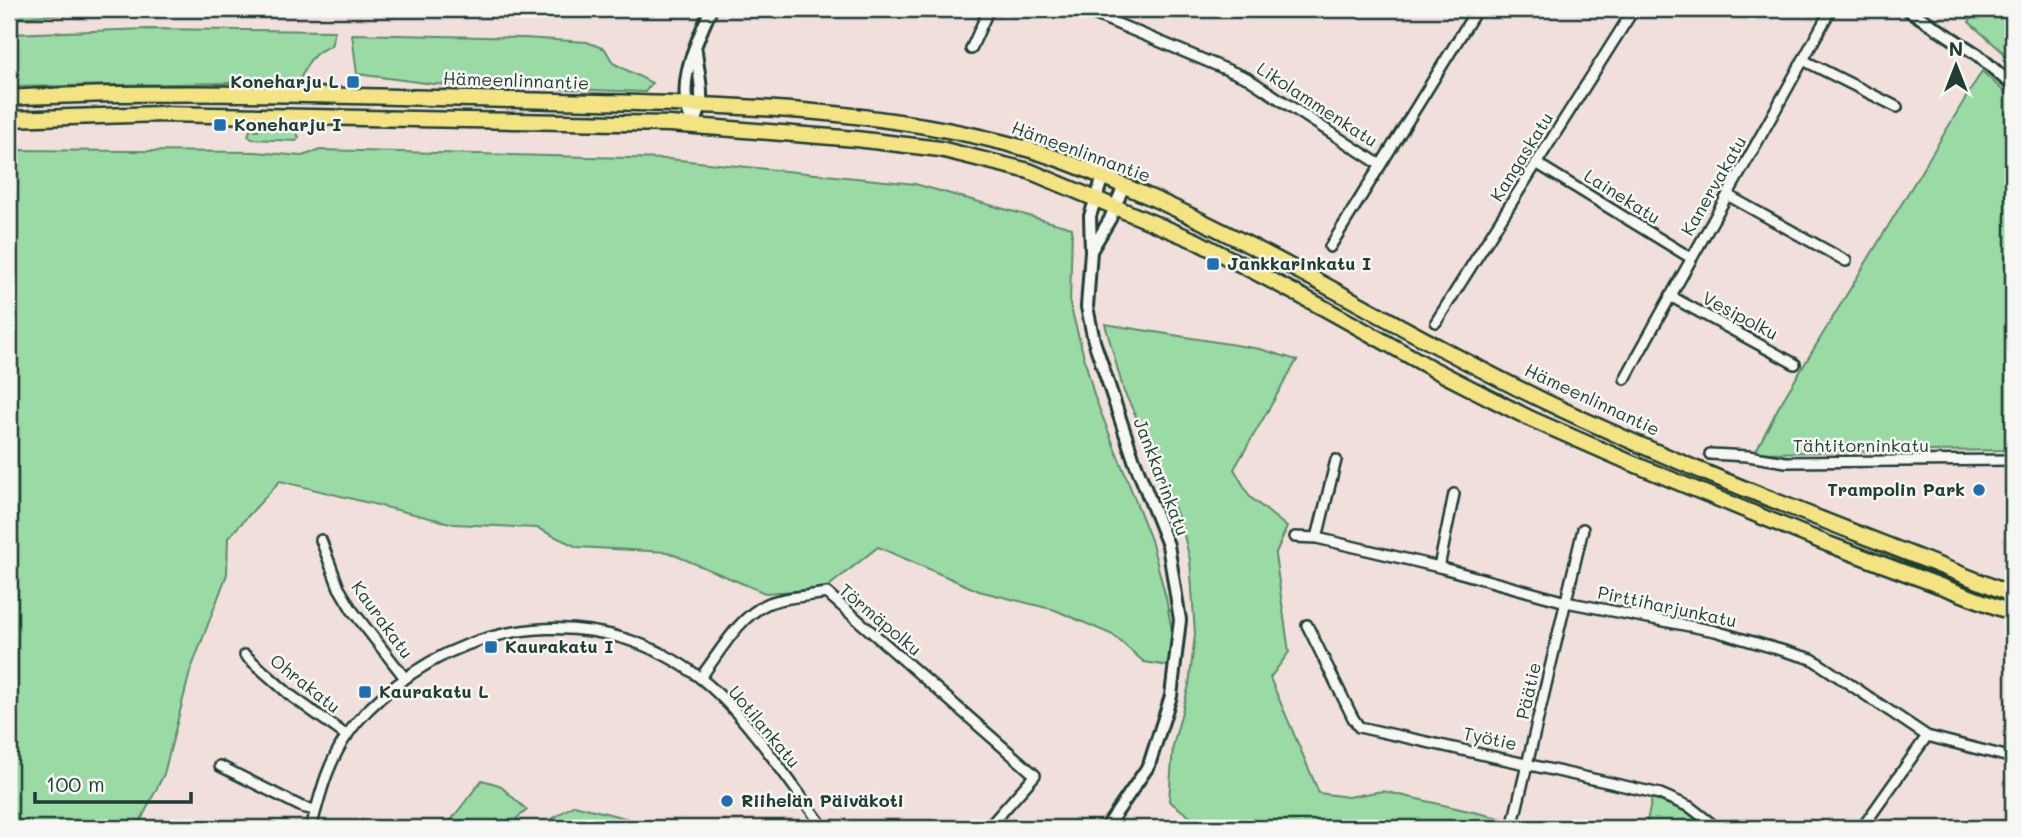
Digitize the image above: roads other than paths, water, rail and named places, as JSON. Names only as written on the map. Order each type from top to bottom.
[{"type":"main road","name":"Hämeenlinnantie","points":[[9,98],[158,93],[260,94],[701,105],[858,116],[973,135],[1036,152],[1124,185],[1205,222],[1544,401],[1637,443],[2013,594]]},
{"type":"main road","name":"Hämeenlinnantie","points":[[9,119],[161,114],[693,125],[940,149],[1029,172],[1196,241],[1531,419],[1828,544],[2013,613]]},
{"type":"street","points":[[693,125],[685,105],[687,69],[711,9]]},
{"type":"street","points":[[971,49],[989,9]]},
{"type":"street","name":"Likolammenkatu","points":[[1082,9],[1247,78],[1379,164]]},
{"type":"street","name":"Kangaskatu","points":[[1436,321],[1634,9]]},
{"type":"street","name":"Kanervakatu","points":[[1625,379],[1831,9]]},
{"type":"street","points":[[1907,9],[1978,55],[2013,86]]},
{"type":"street","points":[[1330,247],[1473,10]]},
{"type":"street","points":[[693,125],[699,116],[701,105],[696,45]]},
{"type":"street","points":[[1803,60],[1897,107]]},
{"type":"street","name":"Lainekatu","points":[[1536,163],[1691,258]]},
{"type":"street","name":"Jankkarinkatu","points":[[1103,177],[1090,216],[1091,251],[1087,307],[1094,341],[1134,460],[1168,545],[1180,621],[1171,696],[1149,765],[1106,828]]},
{"type":"street","name":"Jankkarinkatu","points":[[1091,251],[1110,219],[1124,185]]},
{"type":"street","points":[[1729,196],[1846,261]]},
{"type":"street","name":"Vesipolku","points":[[1670,296],[1795,364]]},
{"type":"street","name":"Tähtitorninkatu","points":[[1710,454],[1786,462],[2013,460]]},
{"type":"street","points":[[1317,538],[1336,460]]},
{"type":"street","points":[[1439,567],[1454,494]]},
{"type":"street","name":"Päätie","points":[[1512,828],[1583,529]]},
{"type":"street","name":"Pirttiharjunkatu","points":[[1295,537],[1317,538],[1439,567],[1566,602],[1715,631],[1812,659],[1927,736],[2013,758]]},
{"type":"street","name":"Kaurakatu","points":[[321,540],[339,588],[352,610],[405,678]]},
{"type":"street","name":"Törmäpolku","points":[[700,678],[735,631],[760,608],[769,603],[827,593],[1035,775],[988,828]]},
{"type":"street","name":"Työtie","points":[[1307,625],[1359,727],[1660,794],[1690,807],[1717,828]]},
{"type":"street","name":"Uotilankatu","points":[[311,828],[324,778],[347,736],[365,713],[405,678],[440,656],[471,642],[502,633],[541,628],[585,630],[620,639],[657,651],[700,678],[743,721],[824,828]]},
{"type":"street","name":"Ohrakatu","points":[[244,655],[290,695],[347,736]]},
{"type":"street","points":[[1862,828],[1927,736]]},
{"type":"street","points":[[220,766],[302,807],[315,810]]},
{"type":"place","name":"Koneharju L","points":[[353,82]]},
{"type":"place","name":"Koneharju I","points":[[220,125]]},
{"type":"place","name":"Jankkarinkatu I","points":[[1213,264]]},
{"type":"place","name":"Trampolin Park","points":[[1979,490]]},
{"type":"place","name":"Kaurakatu I","points":[[491,647]]},
{"type":"place","name":"Kaurakatu L","points":[[365,692]]},
{"type":"place","name":"Riihelän Päiväkoti","points":[[727,801]]}]
